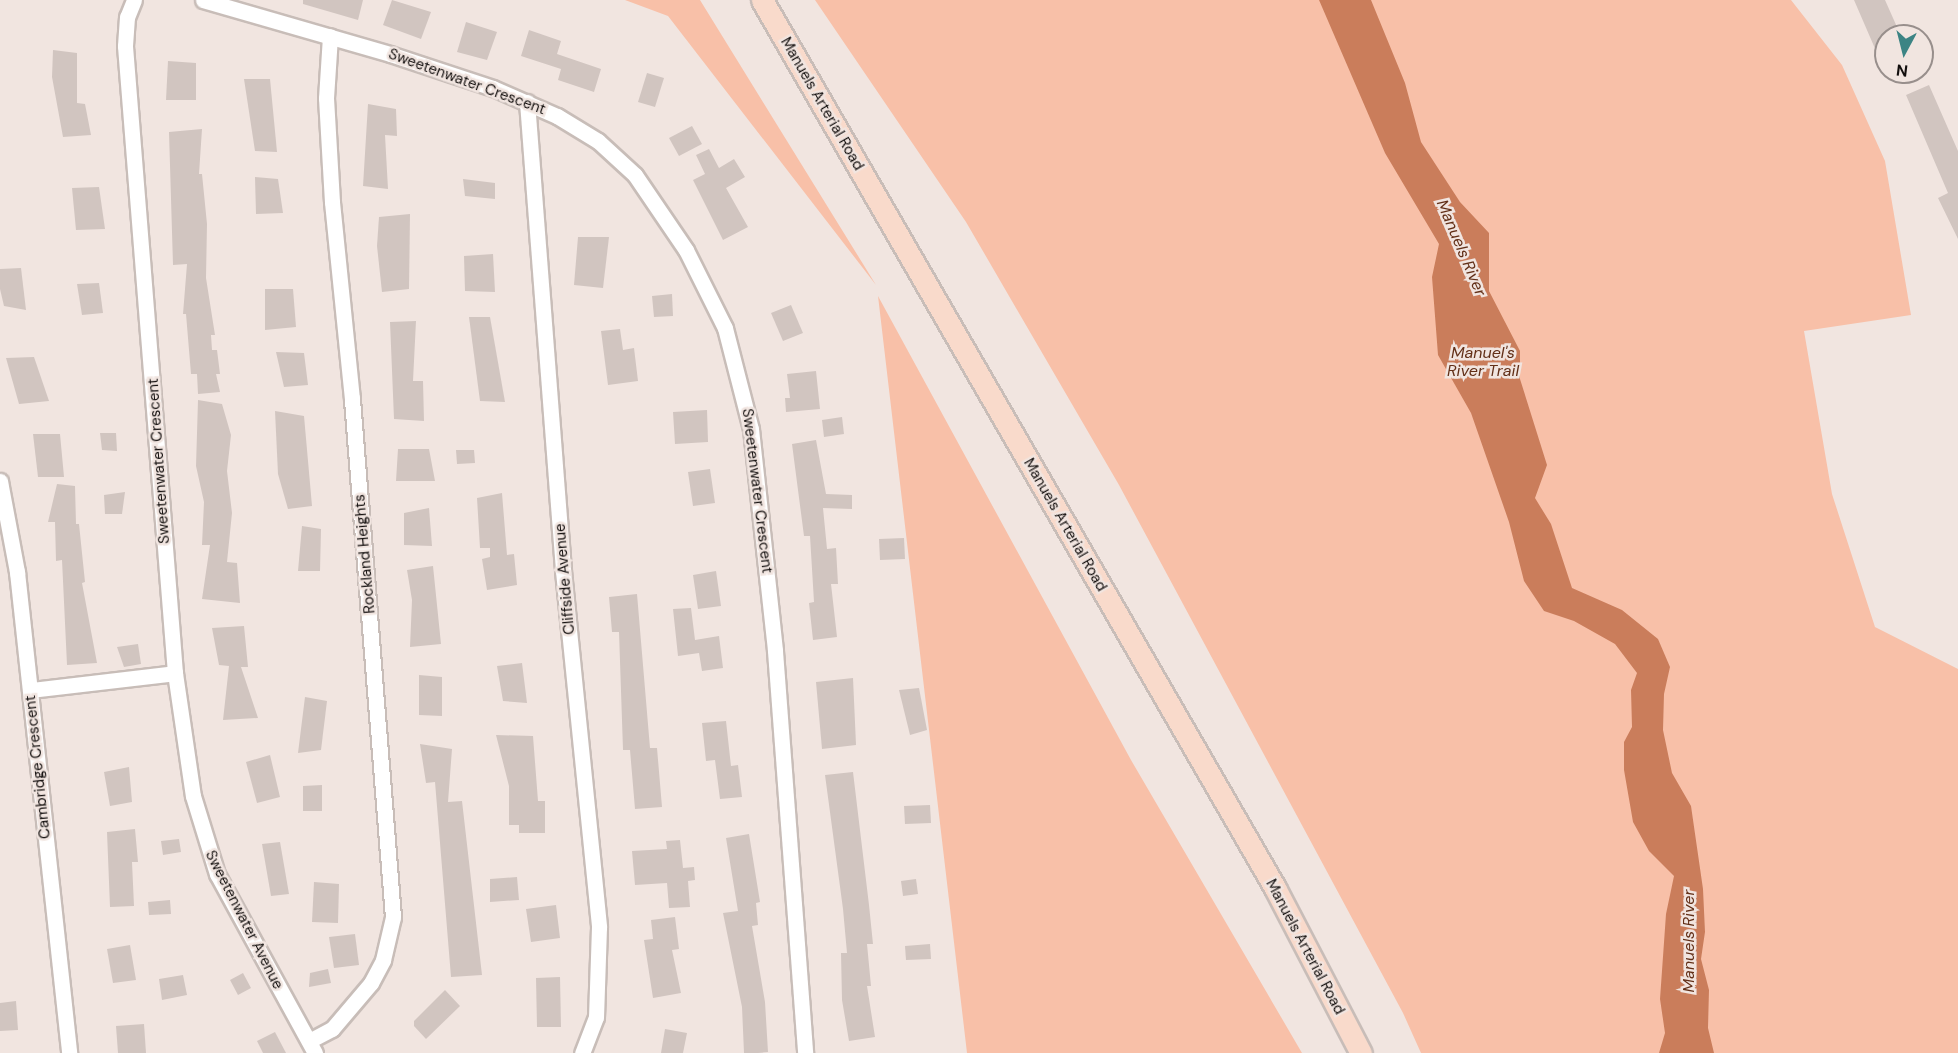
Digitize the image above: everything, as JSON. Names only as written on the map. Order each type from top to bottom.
[{"type":"main road","name":"Manuels Arterial Road","points":[[762,0],[1249,844],[1361,1053]]},
{"type":"street","name":"Sweetenwater Crescent","points":[[134,0],[126,17],[124,46],[170,602]]},
{"type":"street","name":"Sweetenwater Crescent","points":[[203,0],[330,36],[527,102],[591,136],[635,175],[692,260],[735,359],[752,429],[775,651],[805,1053]]},
{"type":"street","name":"Rockland Heights","points":[[312,1047],[332,1029],[371,983],[389,938],[393,906],[353,411],[332,202],[326,98],[330,36]]},
{"type":"street","name":"Cliffside Avenue","points":[[527,102],[563,572],[600,927],[596,1017],[582,1053]]},
{"type":"street","name":"Cambridge Crescent","points":[[0,481],[17,572],[69,1053]]},
{"type":"street","name":"Sweetenwater Avenue","points":[[170,602],[175,673],[192,796],[208,851],[312,1047]]},
{"type":"street","points":[[31,690],[175,673]]},
{"type":"shaded area","points":[[625,0],[700,0],[876,285],[668,16]]},
{"type":"shaded area","points":[[815,0],[1791,0],[1842,65],[1885,161],[1911,315],[1804,331],[1832,494],[1875,627],[1958,669],[1958,1053],[1421,1053],[1403,1013],[1119,485],[966,222]]},
{"type":"shaded area","points":[[878,296],[1131,760],[1302,1053],[967,1053]]},
{"type":"water","name":"Manuel's River Trail","points":[[1319,0],[1371,0],[1405,83],[1421,142],[1460,202],[1489,233],[1489,291],[1520,351],[1520,379],[1547,465],[1535,498],[1551,524],[1572,588],[1622,610],[1658,639],[1670,667],[1664,694],[1663,730],[1672,773],[1691,806],[1703,889],[1705,932],[1701,959],[1709,990],[1708,1028],[1714,1053],[1659,1053],[1665,1033],[1660,999],[1666,914],[1674,876],[1649,851],[1633,822],[1624,770],[1624,742],[1632,727],[1631,690],[1637,673],[1615,644],[1574,621],[1544,611],[1524,581],[1509,522],[1471,413],[1438,355],[1432,277],[1439,244],[1385,153]]},
{"type":"building","points":[[303,0],[363,0],[358,20],[303,4]]},
{"type":"building","points":[[392,0],[431,12],[421,39],[383,25]]},
{"type":"building","points":[[1854,0],[1885,0],[1896,24],[1874,24],[1874,46]]},
{"type":"building","points":[[466,22],[497,32],[487,60],[457,52]]},
{"type":"building","points":[[529,30],[561,41],[557,54],[601,69],[594,92],[558,80],[561,69],[521,56]]},
{"type":"building","points":[[53,50],[77,53],[77,103],[85,104],[91,135],[63,137],[52,77]]},
{"type":"building","points":[[168,61],[196,63],[196,100],[166,100]]},
{"type":"building","points":[[647,73],[664,78],[655,107],[638,102]]},
{"type":"building","points":[[244,79],[270,79],[277,152],[255,151]]},
{"type":"building","points":[[1929,85],[1958,151],[1958,239],[1938,198],[1948,193],[1906,95]]},
{"type":"building","points":[[368,104],[396,109],[397,136],[385,135],[388,189],[363,186]]},
{"type":"building","points":[[692,126],[702,144],[679,156],[669,138]]},
{"type":"building","points":[[202,129],[199,174],[202,174],[207,224],[206,278],[215,335],[211,335],[212,350],[217,350],[220,374],[216,374],[220,392],[198,394],[197,374],[191,374],[186,314],[183,314],[187,264],[173,265],[169,132]]},
{"type":"building","points":[[709,149],[719,168],[734,159],[745,177],[726,188],[748,227],[723,240],[693,180],[705,174],[696,155]]},
{"type":"building","points":[[255,177],[278,179],[283,213],[256,214]]},
{"type":"building","points":[[463,179],[495,183],[495,199],[465,196]]},
{"type":"building","points":[[99,187],[105,229],[76,230],[72,188]]},
{"type":"building","points":[[410,214],[409,289],[382,292],[377,246],[379,217]]},
{"type":"building","points":[[578,237],[609,237],[603,288],[574,285]]},
{"type":"building","points":[[493,254],[495,292],[465,291],[464,256]]},
{"type":"building","points":[[21,268],[26,310],[4,306],[0,289],[0,269]]},
{"type":"building","points":[[99,283],[103,313],[82,315],[77,284]]},
{"type":"building","points":[[265,289],[293,289],[296,327],[265,330]]},
{"type":"building","points":[[672,294],[673,316],[654,317],[652,296]]},
{"type":"building","points":[[791,305],[803,333],[783,341],[771,313]]},
{"type":"building","points":[[469,317],[490,317],[505,402],[480,401]]},
{"type":"building","points":[[416,321],[413,381],[423,381],[424,421],[394,419],[390,322]]},
{"type":"building","points":[[620,329],[623,350],[634,348],[638,381],[608,385],[601,331]]},
{"type":"building","points":[[276,352],[304,353],[308,385],[284,387]]},
{"type":"building","points":[[34,357],[49,401],[19,404],[6,358]]},
{"type":"building","points":[[816,371],[820,409],[786,412],[785,398],[790,398],[787,374]]},
{"type":"building","points":[[198,400],[222,404],[231,435],[227,471],[232,513],[227,562],[237,563],[240,603],[202,599],[210,545],[202,545],[204,502],[196,466]]},
{"type":"building","points":[[707,410],[708,442],[675,444],[673,412]]},
{"type":"building","points":[[275,411],[304,416],[312,506],[288,509],[278,474]]},
{"type":"building","points":[[842,417],[844,434],[824,437],[822,420]]},
{"type":"building","points":[[100,433],[116,433],[117,451],[102,450]]},
{"type":"building","points":[[33,434],[60,434],[64,477],[38,477]]},
{"type":"building","points":[[816,440],[826,494],[852,495],[852,509],[823,508],[827,549],[836,548],[838,584],[831,584],[837,637],[813,640],[809,603],[814,602],[810,536],[804,536],[792,444]]},
{"type":"building","points":[[398,449],[429,449],[435,481],[396,481]]},
{"type":"building","points":[[456,450],[474,450],[475,463],[457,464]]},
{"type":"building","points":[[710,469],[715,503],[693,506],[688,472]]},
{"type":"building","points":[[57,484],[75,486],[76,524],[79,524],[85,582],[82,583],[97,663],[67,665],[62,560],[56,561],[55,522],[48,522]]},
{"type":"building","points":[[125,492],[122,514],[105,514],[104,495]]},
{"type":"building","points":[[502,493],[507,555],[514,554],[517,585],[487,590],[482,559],[490,557],[490,548],[480,548],[477,498]]},
{"type":"building","points":[[429,508],[432,546],[404,545],[404,513]]},
{"type":"building","points":[[302,526],[321,529],[320,571],[298,571]]},
{"type":"building","points":[[904,538],[905,559],[880,560],[879,539]]},
{"type":"building","points":[[433,566],[441,644],[410,647],[412,600],[407,570]]},
{"type":"building","points":[[716,571],[721,606],[698,609],[693,575]]},
{"type":"building","points":[[637,594],[650,748],[657,748],[662,807],[635,809],[630,750],[623,750],[619,632],[612,632],[609,597]]},
{"type":"building","points":[[691,608],[695,640],[719,636],[723,668],[702,671],[699,653],[678,656],[673,609]]},
{"type":"building","points":[[244,626],[248,667],[241,667],[258,718],[223,720],[229,666],[219,665],[212,628]]},
{"type":"building","points":[[138,644],[141,664],[124,667],[117,647]]},
{"type":"building","points":[[522,663],[527,703],[503,701],[497,666]]},
{"type":"building","points":[[419,675],[442,677],[442,716],[419,715]]},
{"type":"building","points":[[853,678],[856,745],[822,749],[816,682]]},
{"type":"building","points":[[919,688],[927,730],[910,735],[899,690]]},
{"type":"building","points":[[305,697],[327,701],[321,750],[298,753]]},
{"type":"building","points":[[726,721],[731,766],[738,765],[742,797],[720,799],[715,760],[706,761],[702,723]]},
{"type":"building","points":[[496,735],[533,736],[538,801],[545,801],[545,833],[519,833],[519,825],[509,825],[509,786]]},
{"type":"building","points":[[420,744],[452,749],[448,802],[462,801],[482,975],[451,977],[435,782],[426,783]]},
{"type":"building","points":[[270,755],[280,797],[257,803],[246,762]]},
{"type":"building","points":[[129,767],[132,802],[110,806],[104,772]]},
{"type":"building","points":[[853,772],[873,944],[867,944],[871,986],[867,986],[875,1037],[849,1041],[842,1000],[841,953],[847,953],[825,775]]},
{"type":"building","points":[[322,785],[322,811],[303,811],[303,786]]},
{"type":"building","points":[[930,805],[931,823],[905,824],[904,806]]},
{"type":"building","points":[[135,829],[138,862],[132,862],[134,906],[110,907],[107,832]]},
{"type":"building","points":[[749,834],[760,902],[756,903],[758,925],[752,926],[765,1002],[768,1052],[758,1053],[744,1053],[742,1007],[723,913],[738,911],[726,838]]},
{"type":"building","points":[[179,839],[181,852],[163,855],[161,841]]},
{"type":"building","points":[[680,840],[683,868],[694,867],[695,880],[688,881],[690,907],[669,908],[667,883],[635,885],[632,851],[667,849],[666,841]]},
{"type":"building","points":[[280,842],[289,894],[271,896],[262,844]]},
{"type":"building","points":[[517,877],[519,900],[490,902],[490,879]]},
{"type":"building","points":[[916,879],[918,894],[903,896],[901,881]]},
{"type":"building","points":[[314,882],[339,884],[338,923],[312,922]]},
{"type":"building","points":[[170,900],[171,914],[149,915],[148,902]]},
{"type":"building","points":[[556,905],[560,938],[531,942],[526,909]]},
{"type":"building","points":[[675,917],[679,949],[672,950],[681,993],[653,998],[644,940],[653,939],[651,920]]},
{"type":"building","points":[[355,934],[359,965],[334,968],[329,937]]},
{"type":"building","points":[[930,944],[931,959],[906,960],[905,946]]},
{"type":"building","points":[[130,945],[136,980],[113,983],[107,949]]},
{"type":"building","points":[[328,969],[331,983],[309,987],[310,973]]},
{"type":"building","points":[[243,973],[251,988],[238,995],[230,980]]},
{"type":"building","points":[[183,975],[187,995],[162,1000],[159,979]]},
{"type":"building","points":[[560,977],[561,1027],[537,1027],[536,978]]},
{"type":"building","points":[[445,990],[460,1006],[426,1039],[414,1026],[414,1021]]},
{"type":"building","points":[[16,1001],[18,1030],[0,1031],[0,1003]]},
{"type":"building","points":[[144,1024],[146,1053],[118,1053],[116,1026]]},
{"type":"building","points":[[665,1029],[687,1033],[683,1053],[661,1053]]},
{"type":"building","points":[[275,1032],[286,1053],[263,1053],[257,1041]]},
{"type":"water label","name":"Manuels River","points":[[1461,248]]},
{"type":"water label","name":"Manuels River","points":[[1689,941]]}]
